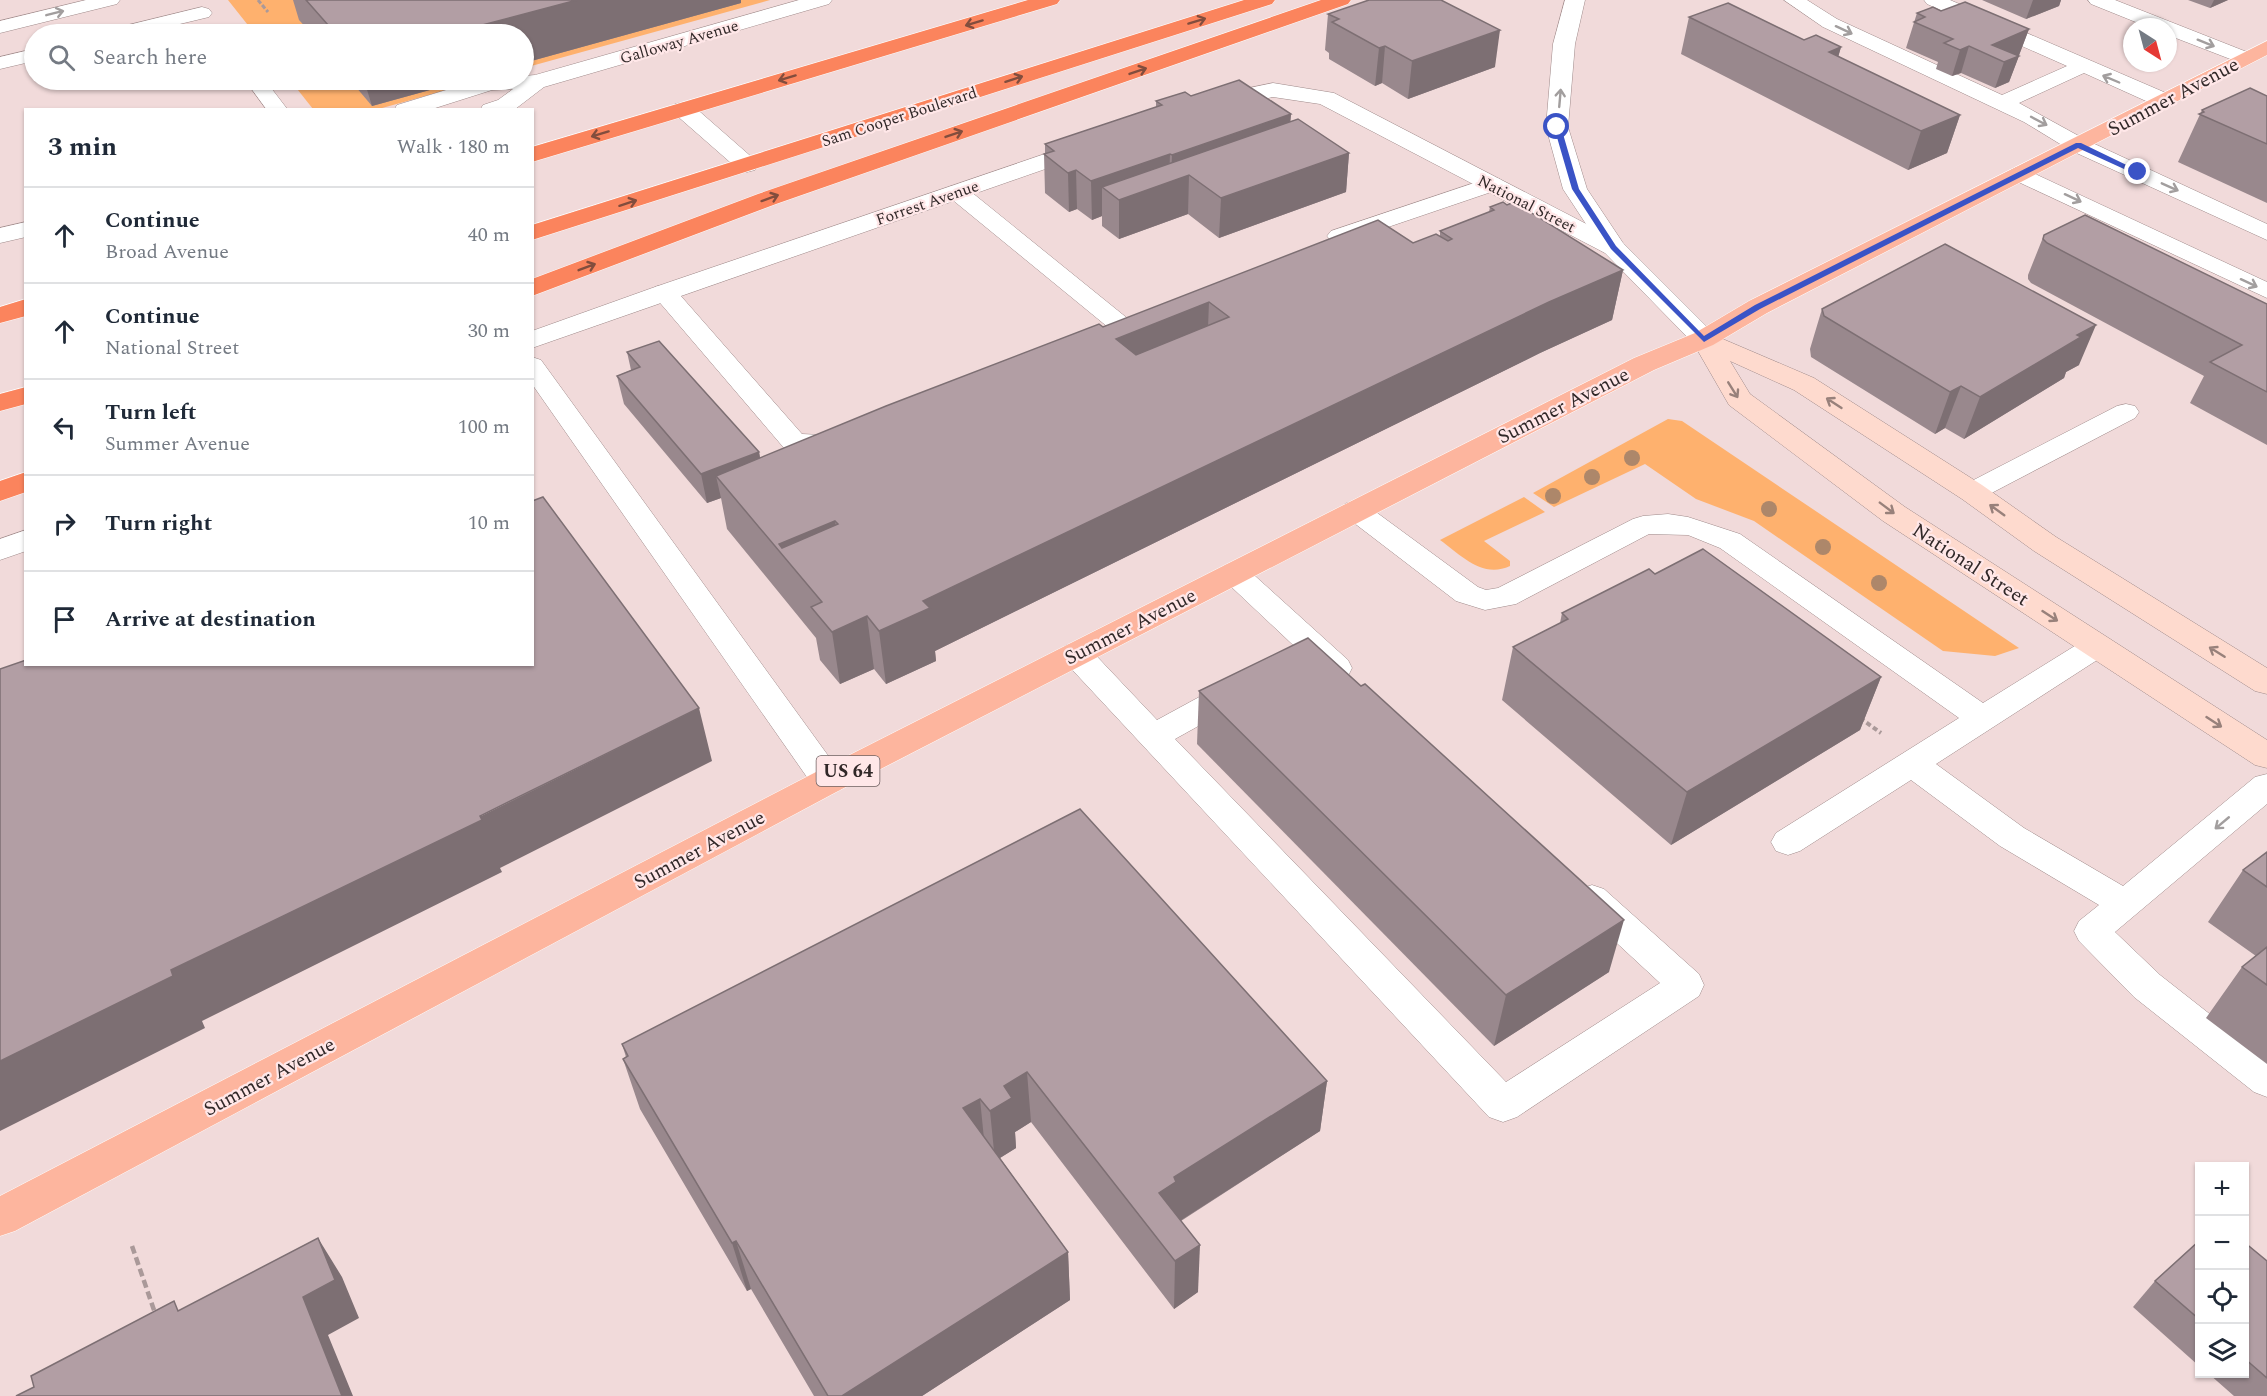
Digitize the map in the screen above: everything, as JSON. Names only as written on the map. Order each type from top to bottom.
[{"type":"highway","points":[[534,154],[1050,0]]},
{"type":"highway","name":"Sam Cooper Boulevard","points":[[534,232],[1265,0]]},
{"type":"highway","points":[[534,287],[767,199],[1341,0]]},
{"type":"highway","points":[[0,315],[24,308]]},
{"type":"highway","points":[[0,403],[24,396]]},
{"type":"highway","points":[[0,492],[24,483]]},
{"type":"main road","name":"Summer Avenue","points":[[0,1217],[828,782],[1355,510],[1644,364],[1704,339],[1758,307],[2258,55]]},
{"type":"main road","name":"National Street","points":[[1704,339],[1804,384],[1972,492],[2045,544],[2262,674]]},
{"type":"main road","name":"National Street","points":[[1704,339],[1739,399],[1894,514],[2267,756]]},
{"type":"street","name":"Galloway Avenue","points":[[536,82],[822,0]]},
{"type":"street","points":[[1575,0],[1564,44],[1557,127],[1575,189],[1614,248]]},
{"type":"street","name":"Galloway Avenue","points":[[411,108],[468,90]]},
{"type":"street","name":"Galloway Avenue","points":[[497,108],[506,105],[526,90]]},
{"type":"street","name":"National Street","points":[[1191,110],[1225,98],[1273,90],[1326,98],[1614,248],[1704,339]]},
{"type":"street","name":"Forrest Avenue","points":[[534,339],[1102,141]]},
{"type":"street","points":[[0,236],[24,230]]},
{"type":"street","points":[[0,550],[24,541]]},
{"type":"lane","points":[[0,27],[110,0]]},
{"type":"lane","points":[[1794,0],[1830,23],[2042,122],[2078,145],[2267,233]]},
{"type":"lane","points":[[1934,0],[2165,101]]},
{"type":"lane","points":[[2098,0],[2144,18]]},
{"type":"lane","points":[[156,24],[202,13]]},
{"type":"lane","points":[[2177,30],[2258,55]]},
{"type":"lane","points":[[0,63],[24,57]]},
{"type":"lane","points":[[2002,104],[2083,66]]},
{"type":"lane","points":[[263,90],[276,108]]},
{"type":"lane","points":[[683,109],[747,165]]},
{"type":"lane","points":[[2020,174],[2267,291]]},
{"type":"lane","points":[[1316,245],[1371,223],[1492,184]]},
{"type":"lane","points":[[957,192],[1118,323]]},
{"type":"lane","points":[[664,292],[794,442],[824,444],[856,430]]},
{"type":"lane","points":[[534,368],[828,782]]},
{"type":"lane","points":[[1972,492],[2126,412]]},
{"type":"lane","points":[[1355,510],[1467,594],[1485,600],[1505,597],[1643,525],[1667,522],[1699,528],[1730,541],[1983,718]]},
{"type":"lane","points":[[1234,573],[1357,685]]},
{"type":"lane","points":[[1788,842],[2097,646]]},
{"type":"lane","points":[[1154,736],[1315,647]]},
{"type":"lane","points":[[1076,654],[1503,1105],[1686,985],[1573,882]]},
{"type":"lane","points":[[1913,764],[2012,837],[2068,872],[2125,903]]},
{"type":"lane","points":[[2267,786],[2092,931],[2147,986],[2267,1081]]},
{"type":"path","points":[[258,0],[268,12]]},
{"type":"path","points":[[1853,712],[1881,733]]},
{"type":"path","points":[[132,1246],[158,1324]]},
{"type":"shaded area","points":[[228,0],[770,0],[534,65],[534,24],[247,24]]},
{"type":"shaded area","points":[[298,90],[447,90],[382,108],[312,108]]},
{"type":"shaded area","points":[[1668,419],[1682,421],[2019,648],[1995,656],[1943,651],[1754,521],[1696,499],[1645,464],[1554,507],[1533,493]]},
{"type":"shaded area","points":[[1524,497],[1545,512],[1484,541],[1510,561],[1510,566],[1490,570],[1472,564],[1440,540]]},
{"type":"building","points":[[306,0],[577,0],[486,24],[327,24]]},
{"type":"building","points":[[1369,0],[1441,0],[1500,30],[1412,61],[1385,46],[1379,48],[1332,22],[1339,19],[1328,14]]},
{"type":"building","points":[[1965,2],[2029,29],[1992,45],[2019,56],[2004,62],[1969,46],[1960,50],[1944,43],[1953,39],[1914,22],[1925,17],[1917,13],[1933,7],[1941,11]]},
{"type":"building","points":[[1728,3],[1804,40],[1816,35],[1841,47],[1829,52],[1960,115],[1921,131],[1689,17]]},
{"type":"building","points":[[1239,80],[1291,114],[1091,181],[1076,170],[1068,173],[1044,154],[1054,151],[1045,144],[1162,105],[1156,101],[1185,92],[1191,96]]},
{"type":"building","points":[[2250,88],[2267,96],[2267,144],[2199,114],[2204,112],[2202,110]]},
{"type":"building","points":[[1298,119],[1349,153],[1221,198],[1189,175],[1119,200],[1102,187]]},
{"type":"building","points":[[1503,202],[1507,205],[1514,202],[1623,270],[1549,302],[923,601],[930,608],[879,631],[867,616],[832,632],[811,607],[822,602],[716,476],[886,406],[1099,324],[1103,327],[1378,220],[1413,243],[1436,234],[1448,241],[1452,239],[1440,231],[1494,210],[1490,207]],"holes":[[[1209,302],[1229,317],[1136,355],[1116,339]],[[835,521],[838,524],[782,548],[779,544]]]},
{"type":"building","points":[[2085,215],[2267,304],[2267,392],[2210,362],[2242,345],[2043,239],[2044,235]]},
{"type":"building","points":[[1945,244],[2096,325],[2077,335],[2081,337],[1980,397],[1961,386],[1950,392],[1824,316],[1822,309]]},
{"type":"building","points":[[659,341],[759,452],[701,474],[617,376],[640,367],[627,352]]},
{"type":"building","points":[[543,497],[699,708],[480,816],[482,820],[171,970],[173,976],[0,1061],[0,669],[24,661],[24,666],[534,666],[534,500]]},
{"type":"building","points":[[1703,549],[1881,677],[1687,792],[1513,647],[1568,619],[1562,613],[1649,569],[1655,574]]},
{"type":"building","points":[[1308,638],[1361,686],[1365,684],[1624,920],[1506,995],[1199,691]]},
{"type":"building","points":[[1080,809],[1327,1081],[1174,1177],[1176,1182],[1159,1193],[1200,1245],[1175,1261],[1027,1072],[1004,1086],[1012,1098],[990,1111],[980,1099],[963,1108],[1068,1252],[842,1396],[828,1396],[736,1241],[732,1243],[623,1059],[628,1056],[622,1044]]},
{"type":"building","points":[[2267,852],[2267,887],[2243,870]]},
{"type":"building","points":[[2267,947],[2267,985],[2242,967]]},
{"type":"building","points":[[318,1238],[335,1280],[303,1297],[342,1396],[16,1396],[34,1387],[31,1376],[174,1301],[178,1311]]},
{"type":"building","points":[[2195,1245],[2195,1316],[2155,1281]]},
{"type":"building","points":[[2249,1246],[2267,1261],[2267,1378],[2249,1362]]},
{"type":"route","points":[[1557,127],[1575,189],[1614,248],[1704,339],[1758,307],[2078,145],[2138,172]]}]
